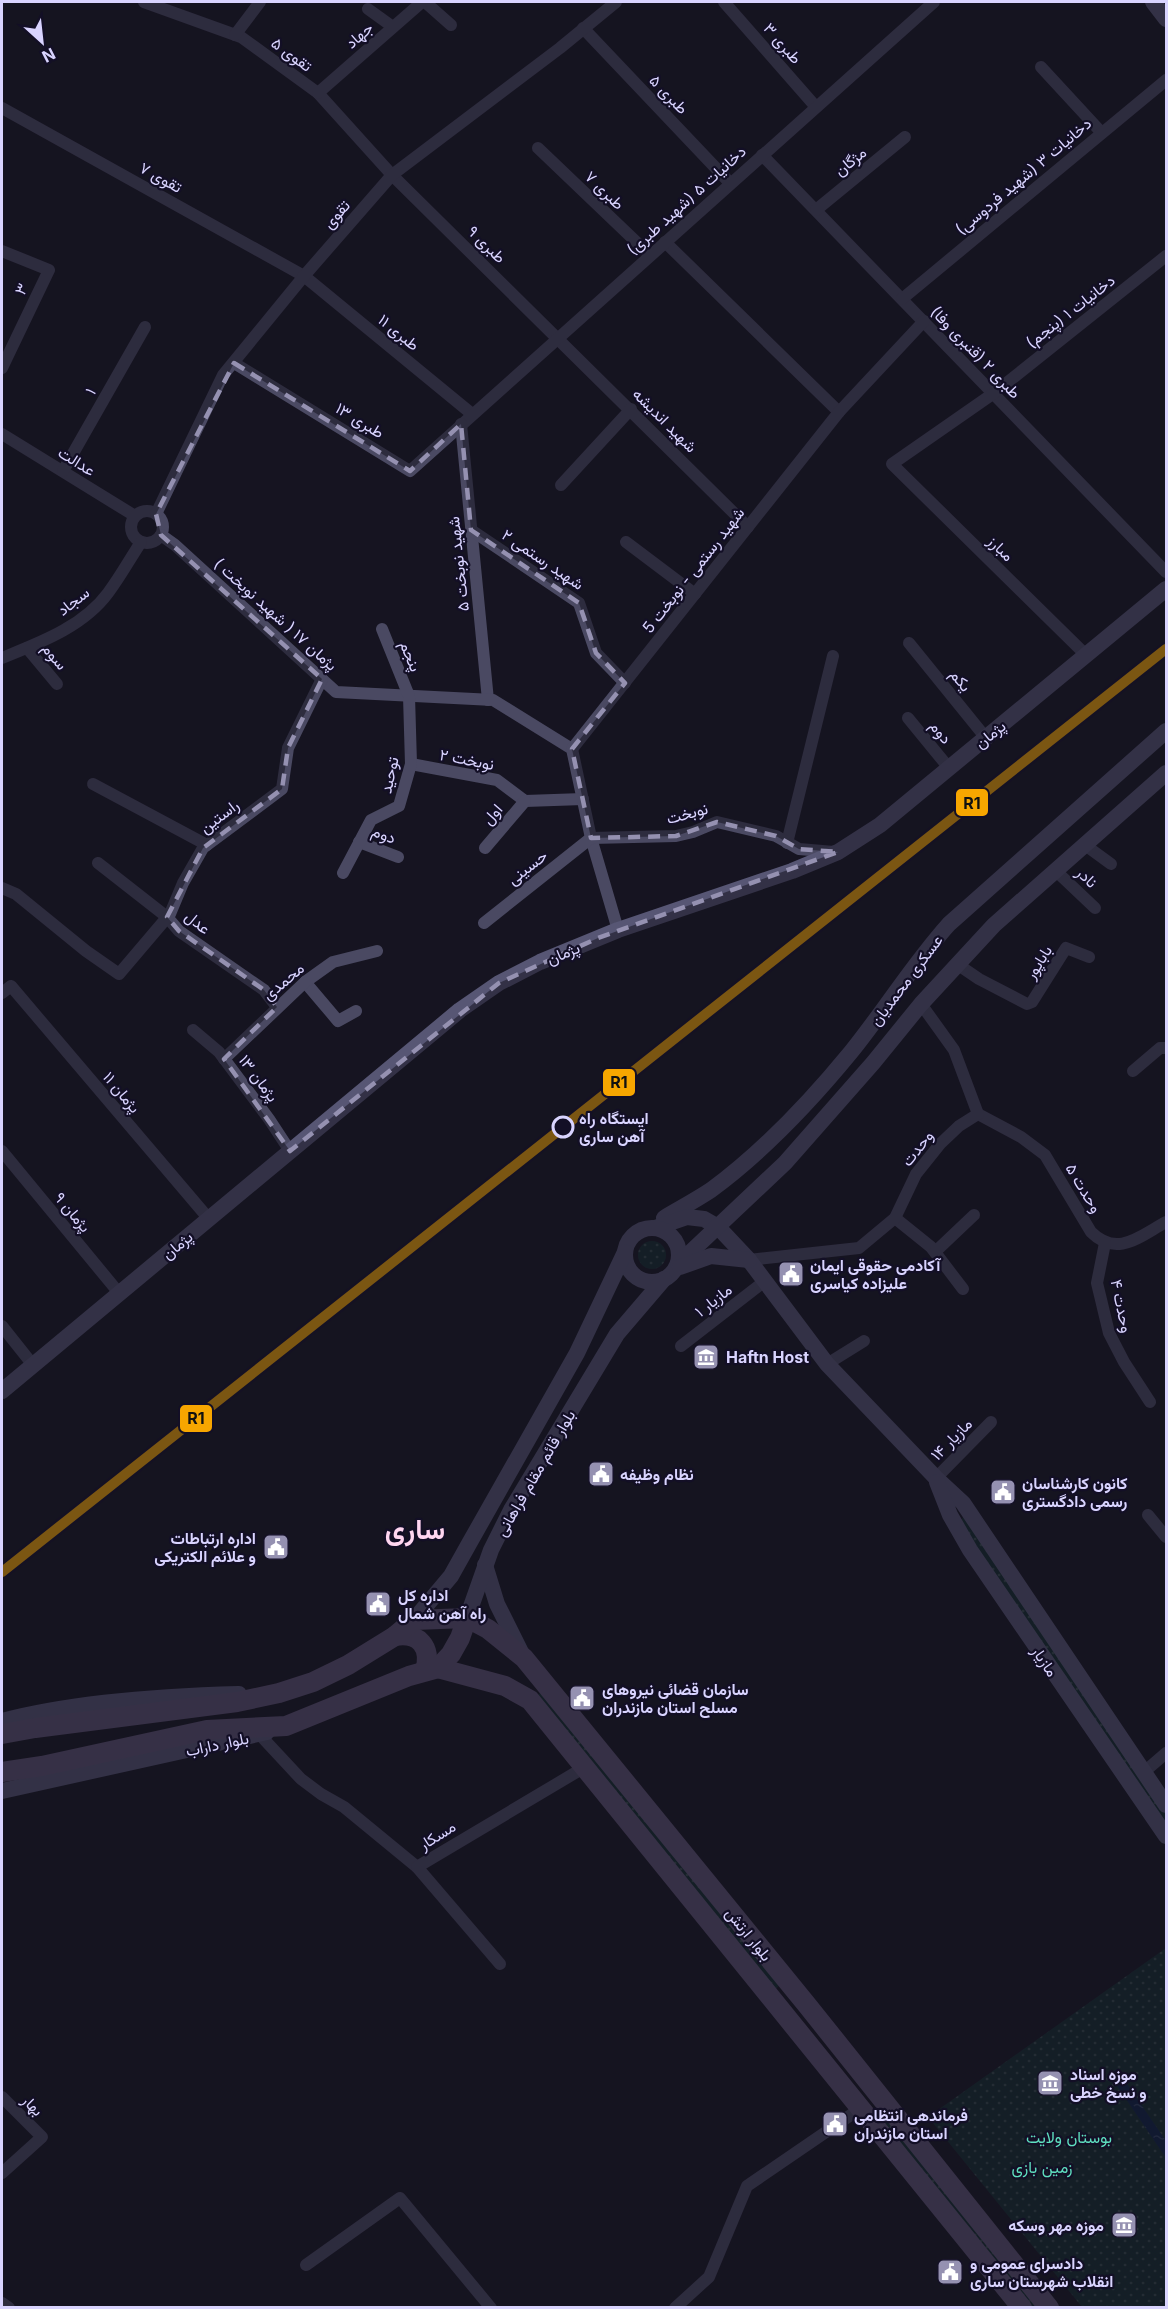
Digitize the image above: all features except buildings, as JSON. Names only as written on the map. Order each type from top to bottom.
[{"type":"main road","points":[[1153,2],[1167,19]]},
{"type":"main road","name":"پژمان","points":[[2,1391],[460,1010],[499,983],[540,962],[618,930],[792,871],[838,852],[880,825],[1167,589]]},
{"type":"main road","name":"عسکری محمدیان","points":[[651,1228],[710,1190],[760,1149],[804,1107],[853,1050],[924,952],[949,924],[1167,731]]},
{"type":"main road","name":"عسکری محمدیان","points":[[672,1271],[785,1163],[873,1064],[921,1004],[994,925],[1167,773]]},
{"type":"main road","name":"مازیار","points":[[651,1228],[687,1217],[704,1219],[718,1227],[748,1260],[827,1364],[936,1478],[963,1503],[1167,1805]]},
{"type":"main road","points":[[672,1271],[679,1250],[670,1234],[651,1228],[635,1234],[625,1252],[628,1266],[637,1277],[650,1282],[711,1256],[748,1260]]},
{"type":"main road","name":"بلوار قائم مقام فراهانی","points":[[395,1636],[414,1620],[451,1576],[577,1353],[625,1252]]},
{"type":"main road","name":"بلوار قائم مقام فراهانی","points":[[431,1669],[451,1654],[460,1638],[485,1565],[511,1510],[602,1359],[624,1324],[672,1271]]},
{"type":"main road","name":"مازیار","points":[[936,1478],[956,1525],[1022,1627],[1167,1836]]},
{"type":"main road","points":[[956,1525],[959,1514],[966,1513],[971,1516]]},
{"type":"main road","points":[[485,1565],[497,1604],[524,1658]]},
{"type":"main road","points":[[414,1620],[467,1618]]},
{"type":"main road","name":"بلوار ارتش","points":[[467,1618],[488,1629],[524,1658],[809,2007],[1049,2307]]},
{"type":"main road","points":[[2,1734],[237,1702],[279,1693],[313,1682],[348,1665],[395,1636],[405,1634],[422,1643],[427,1651],[431,1669]]},
{"type":"main road","name":"بلوار ارتش","points":[[431,1669],[506,1686],[530,1700],[1022,2307]]},
{"type":"main road","name":"بلوار داراب","points":[[2,1791],[260,1735],[431,1669]]},
{"type":"main road","points":[[2,1721],[33,1713],[195,1695],[279,1693]]},
{"type":"main road","points":[[2,1772],[42,1766],[207,1730],[286,1726]]},
{"type":"main road","points":[[791,2021],[809,2007]]},
{"type":"main road","points":[[861,2108],[878,2094]]},
{"type":"street","name":"تقوی ۵","points":[[144,2],[235,35],[318,93],[392,175]]},
{"type":"street","points":[[235,35],[260,2]]},
{"type":"street","points":[[424,2],[450,25]]},
{"type":"street","name":"جهاد","points":[[318,93],[424,2]]},
{"type":"street","name":"تقوی","points":[[156,514],[223,375],[304,276],[392,175],[616,2]]},
{"type":"street","name":"طبری ۳","points":[[724,2],[816,106]]},
{"type":"street","name":"دخانیات ۵ (شهید طبری)","points":[[461,424],[933,2]]},
{"type":"street","points":[[368,9],[393,27]]},
{"type":"street","name":"طبری ۵","points":[[583,28],[730,183]]},
{"type":"street","points":[[1041,68],[1101,132]]},
{"type":"street","name":"دخانیات ۳ (شهید فردوسی)","points":[[902,299],[1101,132],[1167,80]]},
{"type":"street","name":"تقوی ۷","points":[[2,108],[304,276]]},
{"type":"street","name":"مژگان","points":[[816,210],[905,137]]},
{"type":"street","name":"طبری ۷","points":[[538,148],[650,255]]},
{"type":"street","name":"طبری ۲ (قنبری وفا)","points":[[762,155],[1167,572]]},
{"type":"street","name":"طبری ۹","points":[[392,175],[558,337]]},
{"type":"street","points":[[665,242],[839,412]]},
{"type":"street","name":"۳","points":[[2,251],[49,270],[2,368]]},
{"type":"street","name":"دخانیات ۱ (پنجم)","points":[[892,464],[994,393],[1167,256]]},
{"type":"street","name":"طبری ۱۱","points":[[304,276],[472,414]]},
{"type":"street","name":"شهید رستمی - نوبخت 5","points":[[572,749],[839,412],[924,321]]},
{"type":"street","name":"۱","points":[[63,471],[145,327]]},
{"type":"street","name":"شهید اندیشه","points":[[558,337],[748,527]]},
{"type":"street","name":"طبری ۱۳","points":[[234,363],[410,471],[461,424]]},
{"type":"street","points":[[561,485],[631,409]]},
{"type":"street","name":"شهید نوبخت ۵","points":[[461,424],[488,700]]},
{"type":"street","name":"عدالت","points":[[2,434],[135,516]]},
{"type":"street","name":"مبارز","points":[[892,464],[1086,655]]},
{"type":"street","points":[[149,511],[156,514],[163,527],[161,535],[149,543],[135,538],[131,531],[131,523],[135,516],[149,511]]},
{"type":"street","name":"شهید رستمی ۲","points":[[471,531],[579,603],[596,653],[625,683]]},
{"type":"street","name":"پژمان ۱۷ ( شهید نوبخت )","points":[[161,535],[175,545],[336,692],[493,700],[572,749]]},
{"type":"street","name":"سجاد","points":[[2,658],[60,632],[87,614],[107,595],[141,542]]},
{"type":"street","points":[[626,542],[696,594]]},
{"type":"street","name":"پنجم","points":[[382,628],[409,696]]},
{"type":"street","name":"یکم","points":[[909,643],[986,738]]},
{"type":"street","name":"سوم","points":[[27,648],[57,684]]},
{"type":"street","points":[[787,843],[833,656]]},
{"type":"street","name":"راستین","points":[[2,888],[16,894],[86,951],[119,974],[166,917],[203,848],[282,789],[288,748],[322,679]]},
{"type":"street","name":"توحید","points":[[343,873],[371,820],[399,806],[411,765],[409,696]]},
{"type":"street","name":"دوم","points":[[908,718],[949,768]]},
{"type":"street","points":[[572,749],[591,837],[618,930]]},
{"type":"street","name":"نوبخت ۲","points":[[411,765],[497,780],[525,801]]},
{"type":"street","points":[[93,784],[207,845]]},
{"type":"street","points":[[525,801],[583,799]]},
{"type":"street","name":"اول","points":[[485,848],[525,801]]},
{"type":"street","name":"نوبخت","points":[[591,837],[676,836],[717,822],[776,836],[799,849],[838,852]]},
{"type":"street","name":"حسینی","points":[[484,923],[591,837]]},
{"type":"street","name":"دوم","points":[[359,842],[398,857]]},
{"type":"street","points":[[1085,845],[1111,864]]},
{"type":"street","name":"عدل","points":[[98,863],[166,917],[179,931],[264,990],[277,1006]]},
{"type":"street","name":"نادر","points":[[1056,871],[1095,908]]},
{"type":"street","name":"باباپور","points":[[957,964],[979,979],[1027,1004],[1032,1002],[1066,948],[1089,957]]},
{"type":"street","name":"محمدی","points":[[224,1059],[304,982],[333,962],[377,951]]},
{"type":"street","points":[[304,982],[338,1022],[356,1011]]},
{"type":"street","name":"پژمان ۱۱","points":[[6,990],[209,1219]]},
{"type":"street","points":[[921,1004],[954,1050],[978,1114]]},
{"type":"street","name":"پژمان ۱۳","points":[[193,1030],[219,1052],[290,1151]]},
{"type":"street","points":[[1133,1071],[1160,1048],[1167,1048]]},
{"type":"street","name":"وحدت","points":[[748,1260],[858,1248],[895,1218],[916,1174],[940,1144],[959,1126],[978,1114]]},
{"type":"street","name":"وحدت ۵","points":[[978,1114],[1021,1137],[1045,1155],[1091,1232],[1105,1243]]},
{"type":"street","name":"پژمان ۹","points":[[2,1151],[119,1293]]},
{"type":"street","points":[[935,1252],[974,1215]]},
{"type":"street","points":[[895,1218],[935,1252],[963,1289]]},
{"type":"street","points":[[1105,1243],[1122,1245],[1167,1222]]},
{"type":"street","name":"وحدت ۴","points":[[1105,1243],[1097,1284],[1109,1333],[1124,1362],[1150,1402]]},
{"type":"street","name":"مازیار ۱","points":[[681,1346],[765,1281]]},
{"type":"street","points":[[2,1326],[33,1365]]},
{"type":"street","points":[[827,1364],[864,1341]]},
{"type":"street","name":"مازیار ۱۴","points":[[936,1478],[991,1422]]},
{"type":"street","points":[[1148,1515],[1167,1537]]},
{"type":"street","points":[[260,1735],[301,1779],[344,1807],[417,1867]]},
{"type":"street","points":[[1144,1772],[1167,1754]]},
{"type":"street","name":"مسکار","points":[[500,1964],[417,1867],[585,1767]]},
{"type":"street","name":"بهار","points":[[2,2097],[42,2137],[2,2174]]},
{"type":"street","points":[[675,2307],[710,2277],[747,2186],[861,2108]]},
{"type":"street","points":[[306,2265],[400,2198],[491,2307]]},
{"type":"street","points":[[2,2303],[9,2307]]},
{"type":"highlighted area","points":[[234,363],[410,471],[461,424],[471,530],[579,603],[596,653],[625,683],[572,749],[591,838],[676,836],[717,822],[776,836],[799,849],[838,852],[598,938],[499,983],[290,1151],[224,1059],[277,1007],[264,990],[179,931],[167,917],[203,848],[282,789],[288,748],[322,679],[161,535],[156,514]]},
{"type":"green space","points":[[652,1241],[662,1245],[666,1255],[662,1265],[652,1269],[642,1265],[638,1255],[642,1245]]},
{"type":"green space","points":[[963,1517],[1166,1811],[1166,1829],[960,1524]]},
{"type":"green space","points":[[542,1691],[784,1982],[774,1990],[535,1698]]},
{"type":"green space","name":"بوستان ولایت","points":[[1166,1948],[1166,2307],[1082,2307],[928,2117]]},
{"type":"green space","points":[[888,2114],[1044,2307],[1030,2307],[878,2121]]},
{"type":"water","points":[[1117,2069],[1166,2141],[1166,2158],[1109,2074]]},
{"type":"transit line","name":"R1","points":[[2,1572],[1166,649]]},
{"type":"place","name":"ایستگاه راه آهن ساری","points":[[563,1127]]},
{"type":"place","name":"آکادمی حقوقی ایمان علیزاده کیاسری","points":[[791,1274]]},
{"type":"place","name":"Haftn Host","points":[[706,1357]]},
{"type":"place","name":"نظام وظیفه","points":[[601,1474]]},
{"type":"place","name":"کانون کارشناسان رسمی دادگستری","points":[[1003,1492]]},
{"type":"place","name":"اداره ارتباطات و علائم الکتریکی","points":[[276,1547]]},
{"type":"place","name":"اداره کل راه آهن شمال","points":[[378,1604]]},
{"type":"place","name":"سازمان قضائی نیروهای مسلح استان مازندران","points":[[582,1698]]},
{"type":"place","name":"موزه اسناد و نسخ خطی","points":[[1050,2083]]},
{"type":"place","name":"فرماندهی انتظامی استان مازندران","points":[[835,2124]]},
{"type":"place","name":"موزه مهر وسکه","points":[[1124,2225]]},
{"type":"place","name":"دادسرای عمومی و انقلاب شهرستان ساری","points":[[950,2272]]},
{"type":"district","name":"ساری","points":[[415,1529]]},
{"type":"park label","name":"زمین بازی","points":[[1042,2167]]}]
